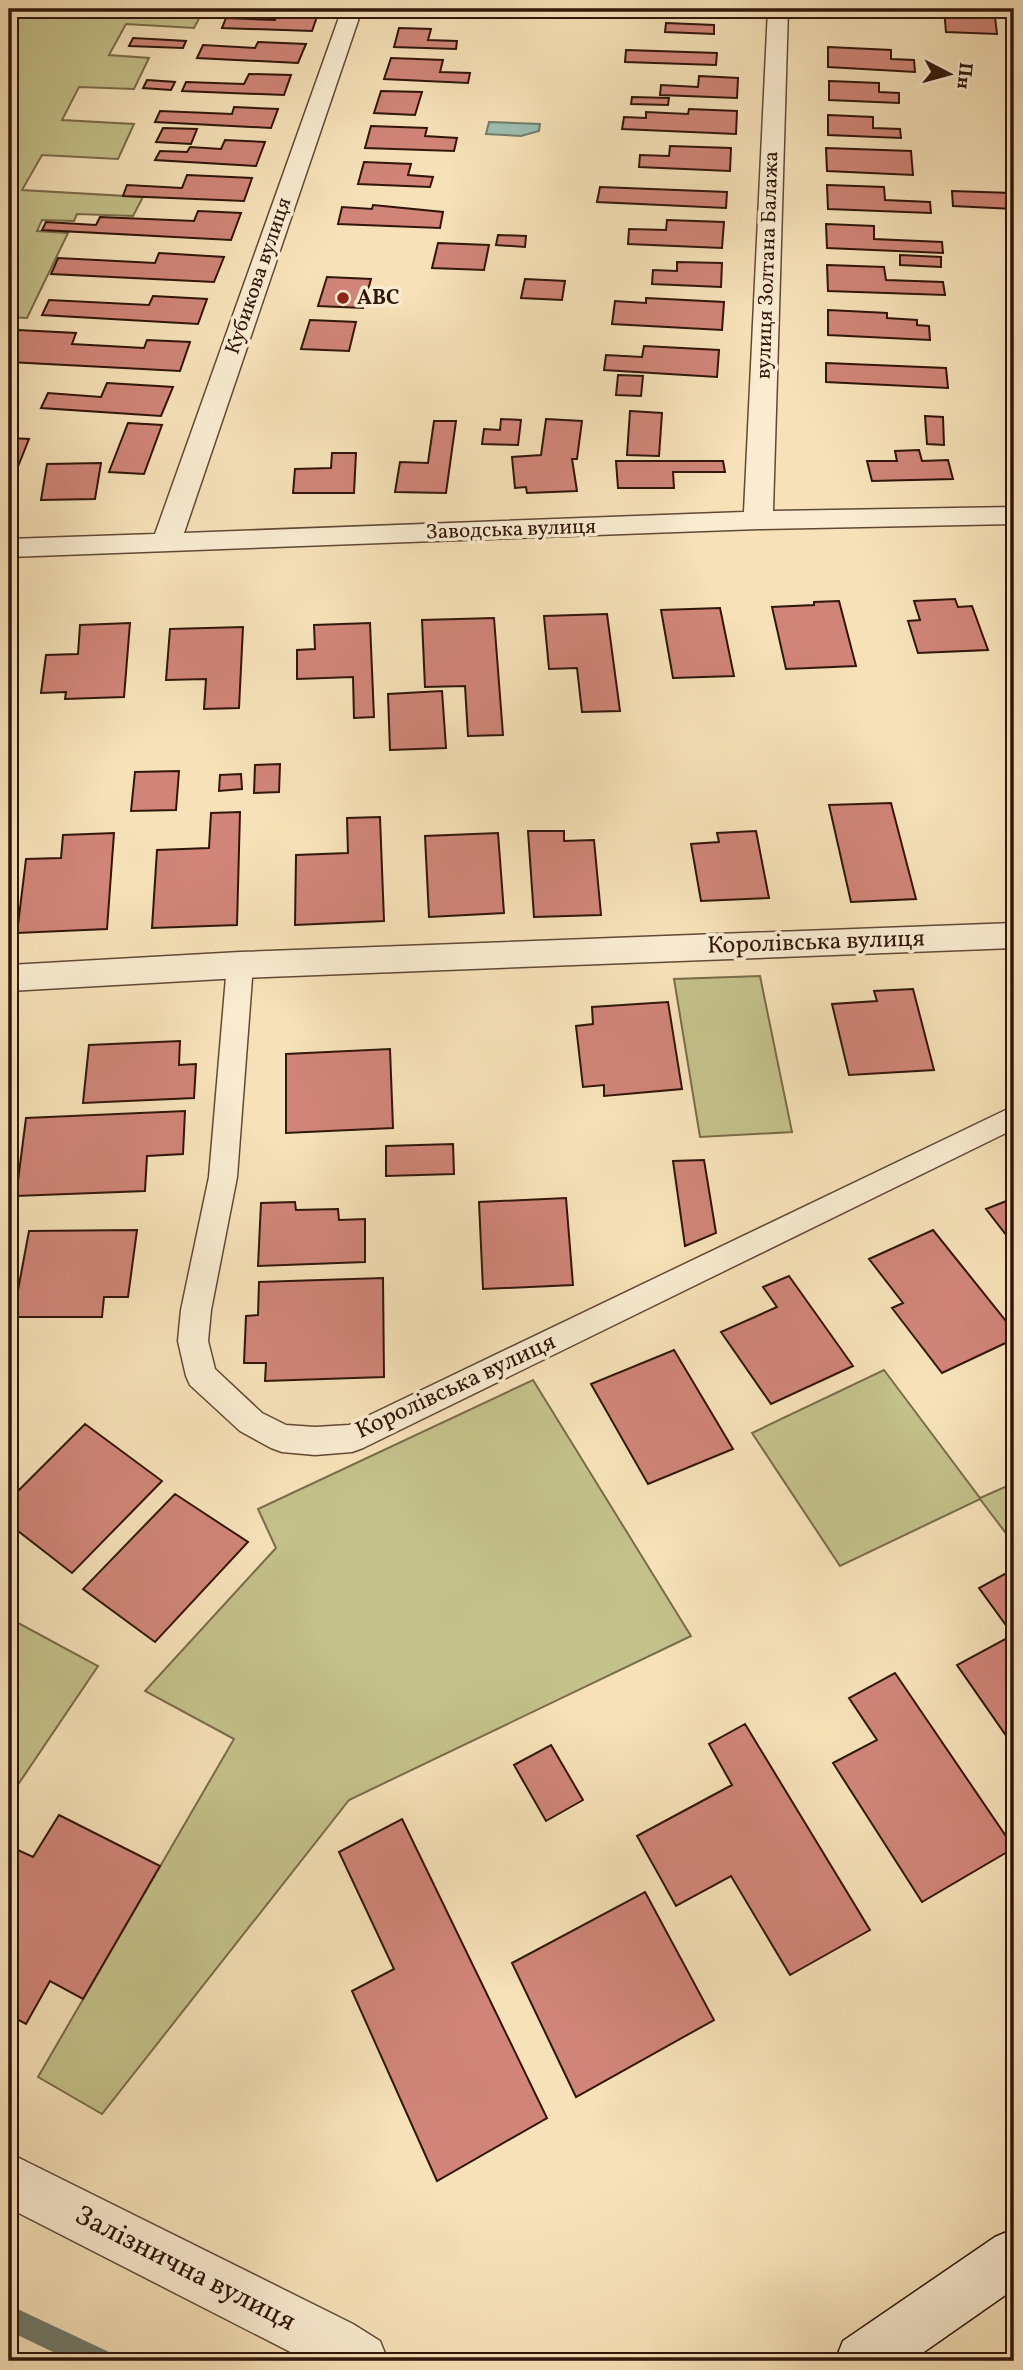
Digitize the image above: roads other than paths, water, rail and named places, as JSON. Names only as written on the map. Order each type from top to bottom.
[{"type":"street","name":"Кубикова вулиця","points":[[166,543],[352,9]]},
{"type":"street","name":"вулиця Золтана Балажа","points":[[758,520],[778,9]]},
{"type":"street","name":"Заводська вулиця","points":[[9,548],[758,520],[1014,516]]},
{"type":"street","name":"Королівська вулиця","points":[[9,978],[240,965],[1014,935]]},
{"type":"street","name":"Залізнична вулиця","points":[[9,2180],[333,2344],[360,2361]]},
{"type":"street","points":[[863,2361],[1014,2256]]},
{"type":"lane","name":"Королівська вулиця","points":[[240,965],[223,1177],[196,1310],[193,1341],[201,1376],[251,1422],[282,1438],[315,1441],[352,1438],[1014,1117]]},
{"type":"waterway","points":[[9,2318],[100,2361]]},
{"type":"place","name":"ABC","points":[[343,298]]}]
